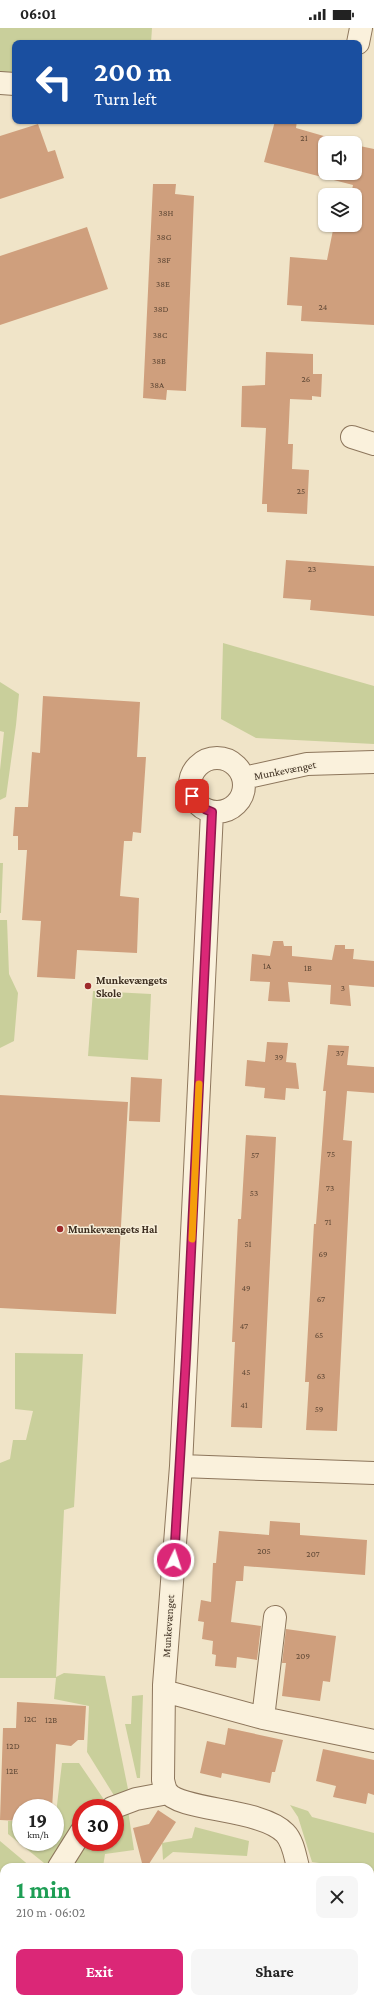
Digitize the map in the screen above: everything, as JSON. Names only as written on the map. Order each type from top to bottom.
[{"type":"street","points":[[359,40],[361,28]]},
{"type":"street","points":[[0,83],[12,84]]},
{"type":"street","points":[[352,437],[374,444]]},
{"type":"street","points":[[208,759],[226,759],[234,763],[244,778],[243,796],[230,810],[221,813],[203,809],[196,803],[192,796],[191,778],[200,763],[208,759]]},
{"type":"street","name":"Munkevænget","points":[[244,778],[307,764],[374,762]]},
{"type":"street","name":"Munkevænget","points":[[168,1793],[163,1780],[164,1691],[181,1466],[212,812]]},
{"type":"street","points":[[181,1466],[374,1474]]},
{"type":"street","points":[[263,1718],[275,1617]]},
{"type":"street","points":[[164,1691],[263,1718],[374,1741]]},
{"type":"street","points":[[124,1804],[136,1799],[168,1793],[180,1801],[261,1818],[285,1832],[291,1843],[297,1863]]},
{"type":"street","points":[[62,1863],[72,1846]]},
{"type":"green space","points":[[0,28],[152,28],[151,40],[12,40],[12,78],[0,78]]},
{"type":"green space","points":[[223,643],[374,686],[374,744],[256,738],[221,719]]},
{"type":"green space","points":[[0,682],[19,694],[6,797],[0,800],[0,770],[4,732],[0,731]]},
{"type":"green space","points":[[0,863],[3,863],[1,913],[0,913]]},
{"type":"green space","points":[[0,920],[7,920],[9,974],[18,993],[14,1041],[0,1048]]},
{"type":"green space","points":[[93,991],[151,994],[148,1060],[88,1056]]},
{"type":"green space","points":[[15,1353],[83,1354],[74,1507],[64,1510],[56,1677],[64,1673],[105,1676],[128,1789],[124,1796],[115,1797],[87,1752],[89,1706],[54,1699],[56,1678],[0,1678],[0,1463],[10,1459],[13,1440],[26,1440],[33,1411],[15,1409]]},
{"type":"green space","points":[[143,1695],[140,1778],[137,1778],[125,1724],[131,1724],[132,1696]]},
{"type":"green space","points":[[62,1763],[79,1763],[104,1799],[72,1799],[72,1830],[64,1843],[64,1799],[58,1799]]},
{"type":"green space","points":[[290,1805],[308,1811],[312,1817],[374,1833],[374,1863],[312,1862],[298,1817]]},
{"type":"green space","points":[[128,1810],[134,1850],[105,1854],[104,1863],[74,1863],[70,1858],[75,1851],[124,1851],[124,1812]]},
{"type":"green space","points":[[8,1821],[12,1821],[12,1837],[8,1834]]},
{"type":"green space","points":[[195,1827],[249,1841],[247,1856],[173,1852],[163,1860],[162,1843],[192,1838]]},
{"type":"green space","points":[[0,1841],[26,1863],[0,1863]]},
{"type":"green space","points":[[29,1851],[59,1851],[52,1863],[44,1863]]},
{"type":"building","points":[[38,124],[48,152],[55,150],[64,178],[0,199],[0,136]]},
{"type":"building","points":[[274,124],[297,124],[296,128],[324,136],[318,136],[318,176],[264,162]]},
{"type":"building","points":[[362,146],[374,149],[374,325],[301,321],[302,306],[287,305],[290,257],[327,260],[333,232],[362,232],[362,188],[352,188],[353,185],[334,180],[362,180]]},
{"type":"building","points":[[153,184],[176,184],[175,194],[194,196],[186,391],[167,390],[166,400],[143,398]]},
{"type":"building","points":[[87,227],[108,289],[0,325],[0,256]]},
{"type":"building","points":[[266,352],[313,354],[313,374],[322,374],[321,397],[312,396],[312,400],[290,399],[288,444],[293,444],[292,469],[309,470],[307,514],[267,512],[267,504],[262,504],[266,428],[241,427],[242,386],[265,385]]},
{"type":"building","points":[[286,560],[374,566],[374,616],[310,610],[311,600],[283,598]]},
{"type":"building","points":[[43,696],[140,702],[137,757],[146,757],[141,833],[133,832],[132,841],[124,841],[120,896],[139,898],[137,953],[77,950],[75,979],[37,977],[41,921],[22,920],[27,850],[18,850],[18,836],[13,836],[15,807],[28,807],[32,752],[40,753]]},
{"type":"building","points":[[273,941],[283,941],[284,946],[292,946],[292,956],[332,960],[335,945],[345,945],[345,949],[354,949],[353,959],[374,961],[374,987],[349,985],[351,1006],[330,1004],[331,985],[288,982],[290,1002],[268,1001],[270,982],[250,981],[252,954],[270,956]]},
{"type":"building","points":[[267,1042],[288,1043],[286,1062],[296,1063],[299,1089],[286,1088],[285,1100],[264,1098],[265,1088],[245,1086],[247,1060],[265,1062]]},
{"type":"building","points":[[328,1045],[349,1046],[347,1065],[374,1067],[374,1093],[347,1091],[343,1140],[352,1141],[337,1431],[306,1430],[309,1382],[305,1382],[314,1224],[316,1224],[326,1091],[323,1091]]},
{"type":"building","points":[[131,1077],[162,1079],[160,1122],[129,1121]]},
{"type":"building","name":"Munkevængets Hal","points":[[0,1095],[128,1102],[116,1314],[0,1308]]},
{"type":"building","points":[[246,1135],[276,1137],[262,1428],[231,1427],[235,1342],[232,1342],[238,1219],[241,1219]]},
{"type":"building","points":[[270,1521],[300,1523],[300,1535],[367,1540],[365,1575],[244,1566],[243,1581],[236,1581],[231,1622],[261,1626],[257,1660],[237,1657],[236,1668],[215,1666],[216,1655],[212,1654],[213,1641],[202,1639],[204,1622],[198,1621],[201,1600],[211,1602],[213,1563],[216,1563],[219,1531],[269,1535]]},
{"type":"building","points":[[286,1629],[336,1636],[330,1682],[323,1681],[320,1701],[282,1696],[286,1663],[282,1663]]},
{"type":"building","points":[[17,1702],[86,1706],[84,1740],[78,1740],[71,1746],[56,1744],[53,1799],[12,1799],[12,1821],[0,1820],[3,1728],[16,1728]]},
{"type":"building","points":[[228,1728],[283,1740],[275,1772],[272,1772],[270,1783],[222,1773],[221,1778],[200,1773],[207,1741],[225,1745]]},
{"type":"building","points":[[323,1749],[374,1760],[374,1795],[368,1793],[366,1804],[333,1797],[336,1786],[316,1781]]},
{"type":"building","points":[[158,1810],[176,1822],[150,1863],[142,1863],[133,1828],[149,1824]]},
{"type":"slow traffic","points":[[192,1239],[199,1084]]},
{"type":"place","name":"Munkevængets Skole","points":[[88,986]]},
{"type":"place","name":"Munkevængets Hal","points":[[60,1229]]},
{"type":"route","points":[[174,1560],[181,1466],[198,1118],[209,834],[212,812],[203,809],[196,803],[192,796]]}]
